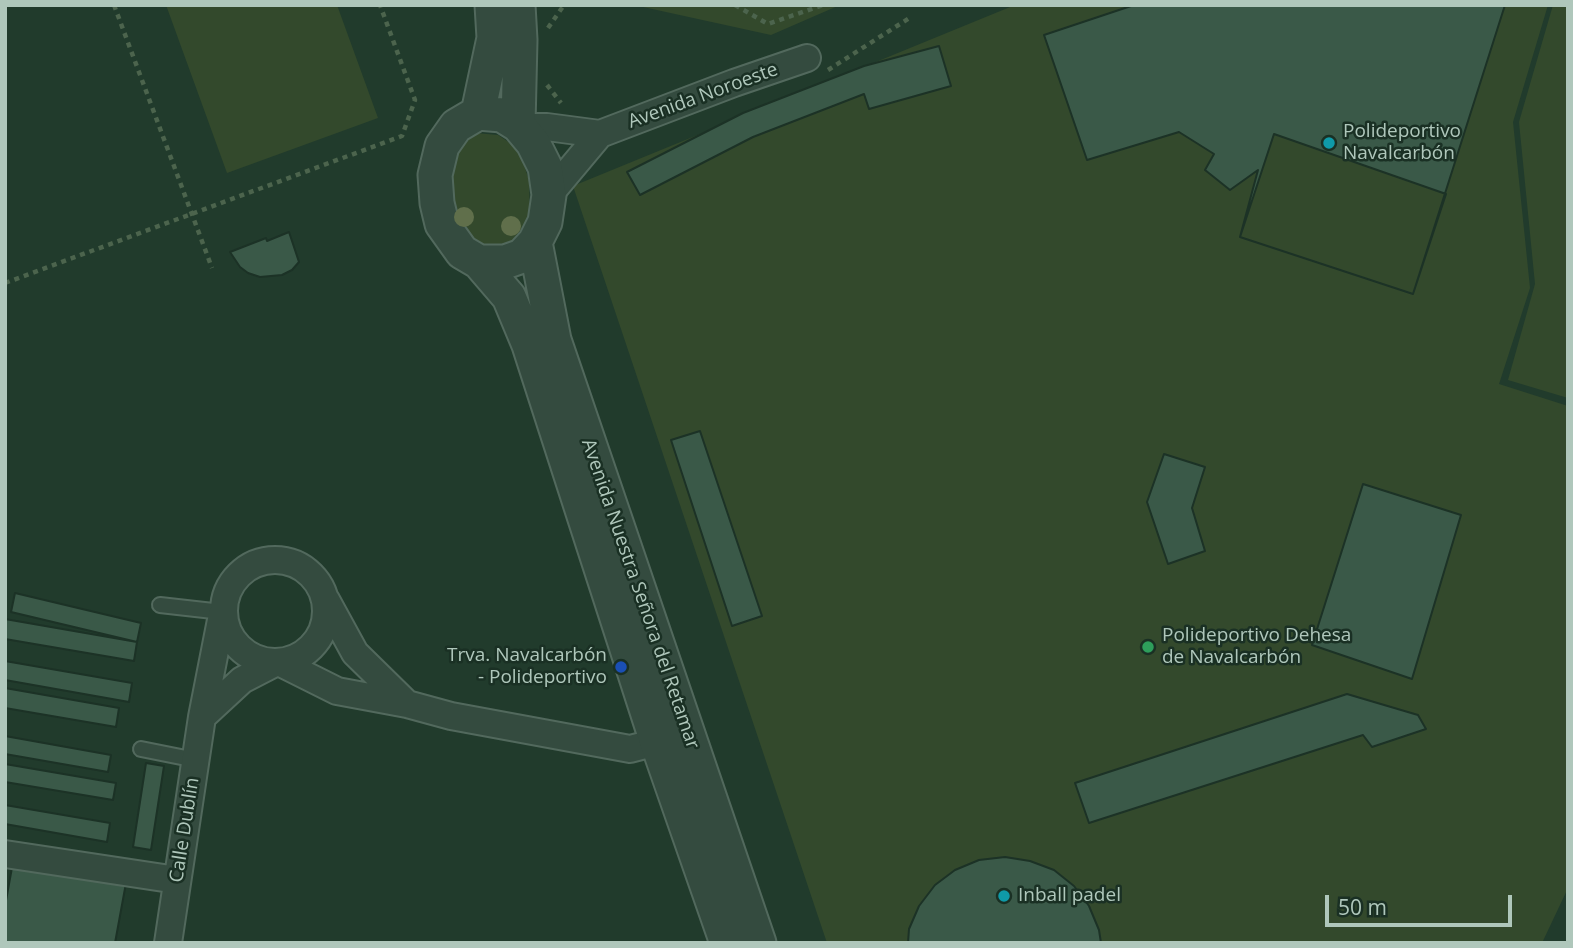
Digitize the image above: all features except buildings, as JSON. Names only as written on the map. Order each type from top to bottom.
[{"type":"street","points":[[478,113],[494,38],[492,5]]},
{"type":"street","points":[[518,5],[519,126]]},
{"type":"street","name":"Avenida Noroeste","points":[[519,126],[600,134],[814,66]]},
{"type":"street","points":[[478,113],[502,115],[519,126],[533,142],[545,167],[550,195],[545,222],[535,242],[522,256],[505,262],[480,262],[461,252],[442,224],[436,203],[435,175],[442,146],[456,126],[478,113]]},
{"type":"street","points":[[550,195],[600,134]]},
{"type":"street","name":"Avenida Nuestra Señora del Retamar","points":[[535,242],[554,340],[759,943]]},
{"type":"street","name":"Avenida Nuestra Señora del Retamar","points":[[480,262],[509,297],[529,345],[657,742],[727,943]]},
{"type":"street","points":[[407,704],[355,653],[317,580],[298,564],[273,559],[246,567],[227,588],[222,614],[233,640],[251,658],[277,663],[337,691],[477,721],[630,749],[657,742]]},
{"type":"street","points":[[202,718],[242,680],[277,663],[298,657],[317,642],[326,622],[326,600]]},
{"type":"street","name":"Calle Dublín","points":[[168,943],[202,718],[222,614]]},
{"type":"street","points":[[5,853],[177,880]]},
{"type":"lane","points":[[160,605],[222,614]]},
{"type":"lane","points":[[141,748],[196,760]]},
{"type":"path","points":[[114,5],[212,268]]},
{"type":"path","points":[[5,283],[402,136],[415,100],[380,5]]},
{"type":"path","points":[[546,31],[564,5]]},
{"type":"path","points":[[735,5],[768,24],[822,5]]},
{"type":"path","points":[[814,66],[834,68],[911,17]]},
{"type":"path","points":[[545,83],[563,105]]},
{"type":"green space","points":[[166,5],[337,5],[378,118],[227,173]]},
{"type":"green space","points":[[634,5],[840,5],[771,35]]},
{"type":"green space","name":"Polideportivo Dehesa de Navalcarbón","points":[[1015,5],[1548,5],[1513,122],[1530,288],[1499,384],[1568,406],[1568,888],[1542,943],[827,943],[573,186]]},
{"type":"green space","points":[[1553,5],[1568,5],[1568,398],[1508,380],[1535,284],[1519,122]]},
{"type":"green space","points":[[476,133],[498,135],[513,145],[529,180],[530,220],[524,236],[510,246],[493,249],[477,242],[456,217],[451,176],[455,151]]},
{"type":"place","name":"Polideportivo Navalcarbón","points":[[1329,143]]},
{"type":"place","name":"Polideportivo Dehesa de Navalcarbón","points":[[1148,647]]},
{"type":"place","name":"Trva. Navalcarbón - Polideportivo","points":[[621,667]]},
{"type":"place","name":"Inball padel","points":[[1004,896]]}]
